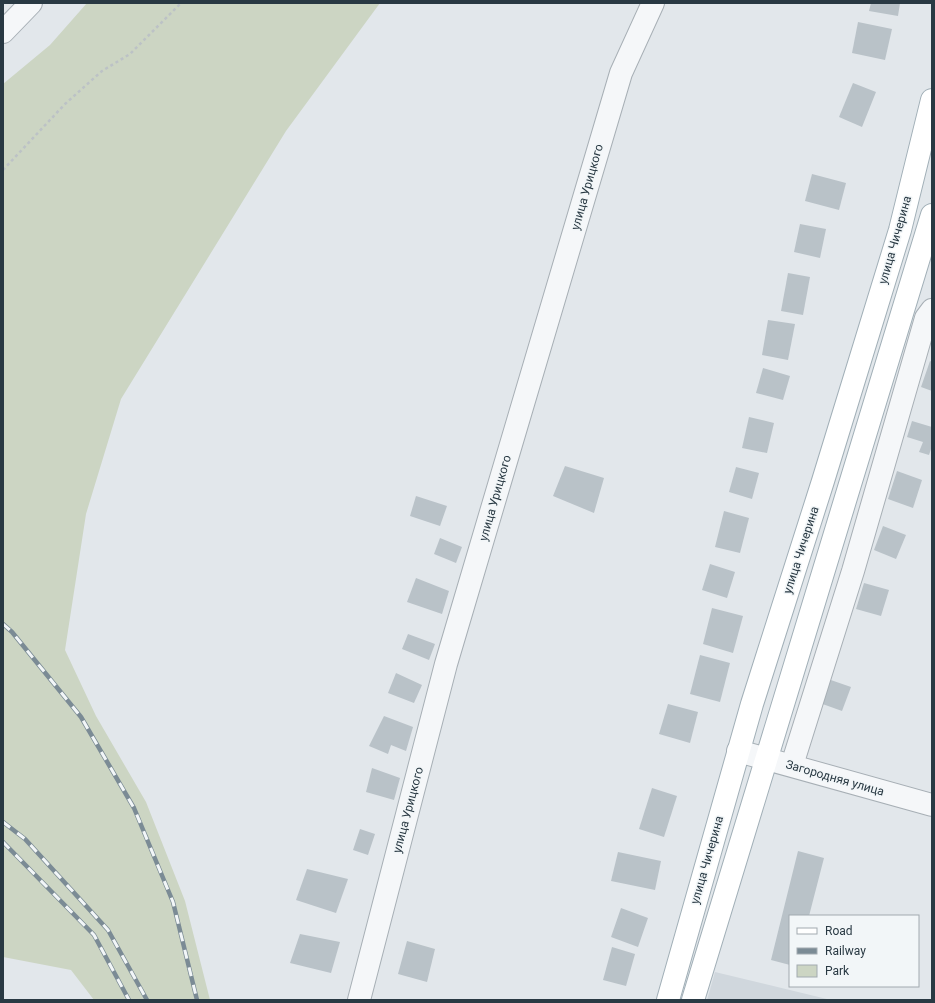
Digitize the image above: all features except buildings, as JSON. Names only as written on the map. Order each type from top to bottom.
[{"type":"main road","name":"улица Чичерина","points":[[668,1000],[738,751],[900,230],[932,100]]},
{"type":"main road","points":[[693,1000],[932,215]]},
{"type":"street","points":[[3,32],[31,3]]},
{"type":"street","name":"улица Урицкого","points":[[359,1000],[446,664],[621,73],[653,3]]},
{"type":"street","points":[[792,765],[855,563],[926,318],[932,310]]},
{"type":"street","name":"Загородняя улица","points":[[738,751],[932,805]]},
{"type":"path","points":[[3,170],[65,104],[102,71],[130,54],[181,3]]},
{"type":"shaded area","points":[[715,972],[831,1000],[707,1000]]},
{"type":"green space","points":[[87,3],[380,3],[286,131],[121,399],[86,514],[65,650],[96,716],[146,802],[185,901],[210,1000],[94,1000],[71,970],[3,957],[3,84],[50,45]]},
{"type":"railway","points":[[3,624],[12,632],[81,717],[134,808],[173,902],[197,1000]]},
{"type":"railway","points":[[3,822],[25,839],[108,930],[147,1000]]},
{"type":"railway","points":[[3,842],[94,935],[129,1000]]}]
